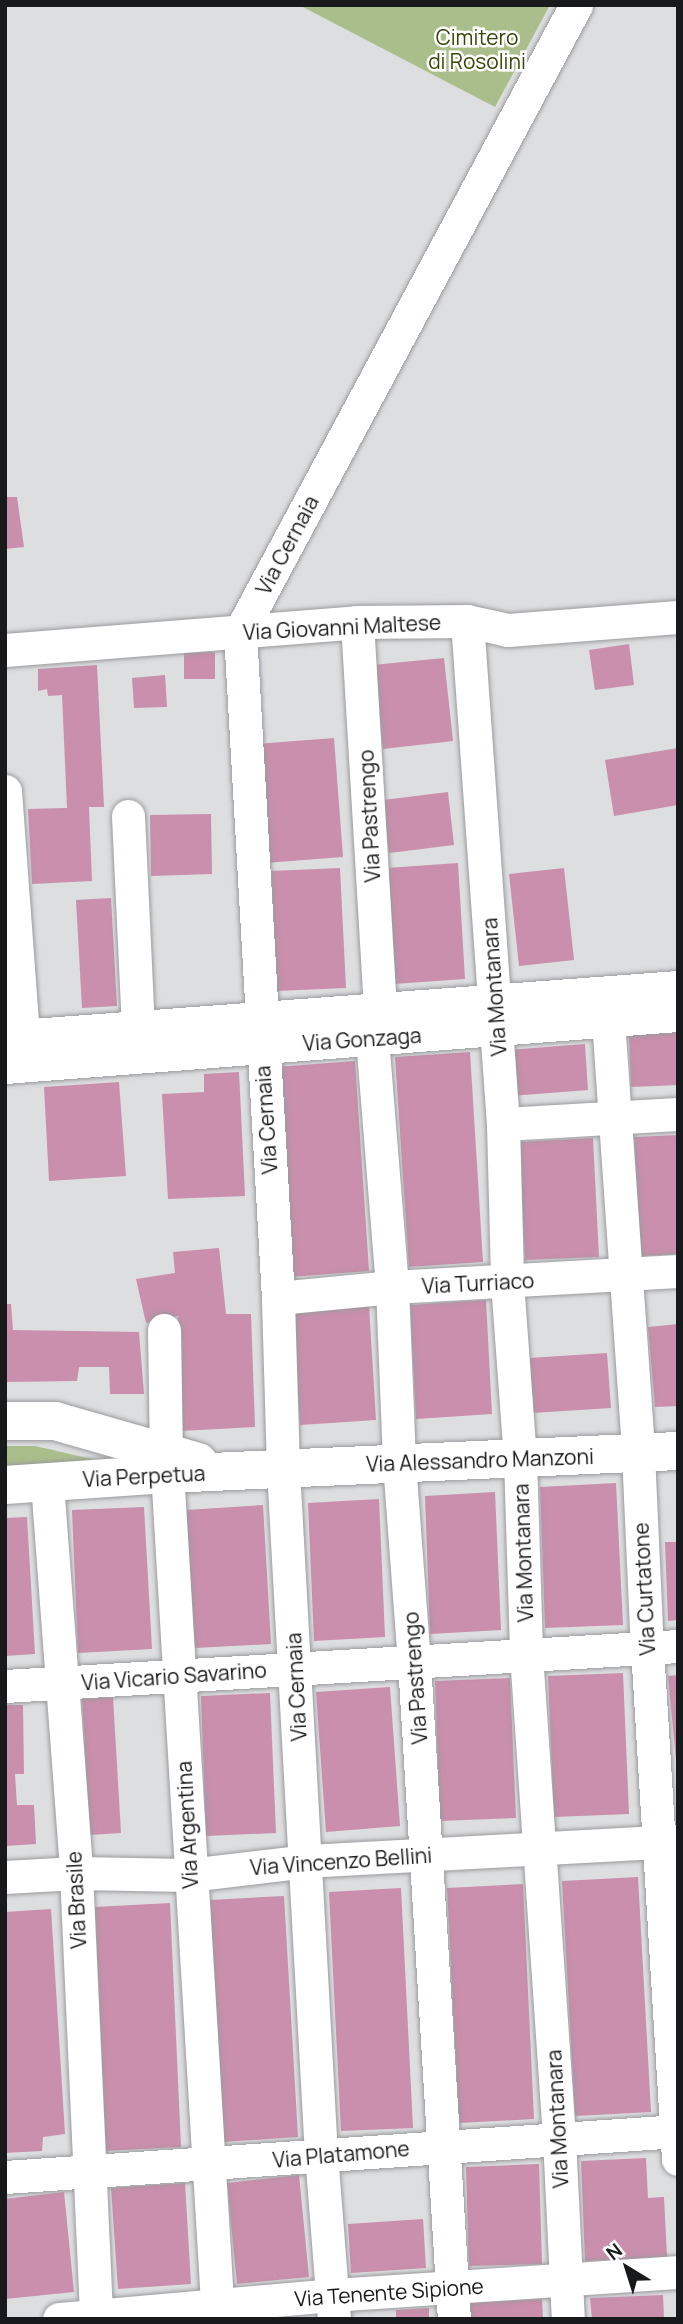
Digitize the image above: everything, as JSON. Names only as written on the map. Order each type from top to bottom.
[{"type":"street","name":"Via Cernaia","points":[[333,2307],[321,2154],[283,1469],[278,1297],[240,632],[576,5]]},
{"type":"street","name":"Via Giovanni Maltese","points":[[5,650],[357,622],[467,621],[508,630],[678,617]]},
{"type":"street","name":"Via Montanara","points":[[467,621],[503,1124],[506,1282],[520,1459],[526,1654],[559,2138],[568,2319]]},
{"type":"street","name":"Via Pastrengo","points":[[357,622],[399,1463],[414,1662],[441,2146],[453,2304]]},
{"type":"street","points":[[5,791],[14,1037]]},
{"type":"street","points":[[128,816],[138,1027]]},
{"type":"street","name":"Via Gonzaga","points":[[5,1067],[261,1032],[496,1015],[678,987]]},
{"type":"street","name":"Via Gonzaga","points":[[496,1015],[608,1020],[678,1015]]},
{"type":"street","name":"Via Curtatone","points":[[608,1020],[638,1453],[662,1647],[677,2141]]},
{"type":"street","name":"Via Gonzaga","points":[[14,1037],[138,1027],[261,1032]]},
{"type":"street","points":[[503,1124],[678,1114]]},
{"type":"street","name":"Via Turriaco","points":[[278,1297],[392,1287],[678,1271]]},
{"type":"street","name":"Via Argentina","points":[[164,1330],[166,1464],[217,2312]]},
{"type":"street","name":"Via Perpetua","points":[[5,1421],[55,1421],[166,1464]]},
{"type":"street","name":"Via Alessandro Manzoni","points":[[283,1469],[678,1451]]},
{"type":"street","name":"Via Perpetua","points":[[5,1485],[47,1483],[166,1464],[233,1471],[283,1469]]},
{"type":"street","name":"Via Brasile","points":[[47,1483],[76,1873],[96,2317]]},
{"type":"street","name":"Via Vicario Savarino","points":[[5,1686],[662,1647]]},
{"type":"street","name":"Via Vincenzo Bellini","points":[[5,1877],[76,1873],[190,1875],[306,1861],[668,1842]]},
{"type":"street","name":"Via Platamone","points":[[5,2177],[208,2165],[321,2154],[559,2138],[677,2141]]},
{"type":"street","name":"Via Tenente Sipione","points":[[59,2319],[453,2304],[565,2280],[678,2273]]},
{"type":"green space","name":"Cimitero di Rosolini","points":[[299,5],[550,5],[495,107]]},
{"type":"green space","points":[[5,1446],[35,1446],[105,1462],[5,1467]]},
{"type":"building","points":[[5,497],[17,497],[24,547],[5,549]]},
{"type":"building","points":[[629,644],[634,685],[595,690],[589,650]]},
{"type":"building","points":[[215,652],[215,679],[184,679],[184,653]]},
{"type":"building","points":[[444,658],[453,741],[383,749],[373,665]]},
{"type":"building","points":[[97,665],[104,807],[89,807],[92,881],[32,884],[28,809],[67,808],[62,695],[48,696],[47,689],[38,691],[38,669]]},
{"type":"building","points":[[165,675],[167,707],[134,708],[132,678]]},
{"type":"building","points":[[334,738],[343,857],[265,863],[256,744]]},
{"type":"building","points":[[678,748],[678,805],[614,816],[605,760]]},
{"type":"building","points":[[448,792],[454,845],[389,853],[383,800]]},
{"type":"building","points":[[211,814],[212,874],[151,876],[150,815]]},
{"type":"building","points":[[458,863],[465,979],[394,984],[387,868]]},
{"type":"building","points":[[340,868],[346,988],[277,991],[271,871]]},
{"type":"building","points":[[564,868],[574,960],[519,966],[509,874]]},
{"type":"building","points":[[111,898],[117,1006],[82,1008],[76,900]]},
{"type":"building","points":[[678,1031],[678,1085],[631,1087],[629,1033]]},
{"type":"building","points":[[585,1044],[588,1090],[511,1096],[508,1050]]},
{"type":"building","points":[[470,1052],[483,1262],[409,1267],[395,1057]]},
{"type":"building","points":[[355,1061],[369,1271],[291,1277],[276,1067]]},
{"type":"building","points":[[239,1072],[245,1196],[168,1199],[162,1094],[204,1092],[204,1074]]},
{"type":"building","points":[[119,1082],[126,1176],[49,1181],[44,1087]]},
{"type":"building","points":[[678,1135],[678,1254],[640,1256],[634,1137]]},
{"type":"building","points":[[593,1138],[599,1257],[525,1260],[519,1142]]},
{"type":"building","points":[[219,1248],[226,1314],[251,1314],[255,1427],[181,1431],[178,1316],[146,1323],[136,1279],[175,1273],[173,1252]]},
{"type":"building","points":[[486,1300],[492,1414],[416,1419],[410,1305]]},
{"type":"building","points":[[5,1304],[11,1304],[13,1330],[139,1332],[144,1394],[110,1394],[109,1367],[79,1367],[77,1381],[5,1382]]},
{"type":"building","points":[[369,1306],[376,1420],[300,1425],[293,1311]]},
{"type":"building","points":[[678,1324],[678,1406],[655,1407],[648,1327]]},
{"type":"building","points":[[607,1353],[611,1408],[532,1413],[529,1358]]},
{"type":"building","points":[[616,1483],[623,1625],[545,1628],[540,1487]]},
{"type":"building","points":[[495,1492],[501,1630],[430,1634],[425,1496]]},
{"type":"building","points":[[379,1499],[385,1637],[314,1641],[308,1503]]},
{"type":"building","points":[[263,1505],[271,1644],[195,1648],[186,1510]]},
{"type":"building","points":[[144,1507],[152,1649],[78,1653],[72,1510]]},
{"type":"building","points":[[27,1517],[35,1654],[5,1656],[5,1518]]},
{"type":"building","points":[[665,1542],[678,1542],[678,1620],[668,1621]]},
{"type":"building","points":[[623,1673],[629,1814],[554,1817],[548,1676]]},
{"type":"building","points":[[678,1675],[678,1760],[676,1760],[668,1676]]},
{"type":"building","points":[[510,1678],[516,1818],[440,1821],[435,1681]]},
{"type":"building","points":[[390,1687],[400,1826],[326,1832],[316,1692]]},
{"type":"building","points":[[270,1693],[276,1833],[206,1836],[201,1696]]},
{"type":"building","points":[[113,1697],[121,1833],[90,1835],[82,1699]]},
{"type":"building","points":[[5,1705],[23,1705],[24,1774],[15,1774],[17,1805],[34,1805],[36,1844],[5,1846]]},
{"type":"building","points":[[638,1877],[651,2112],[575,2116],[562,1881]]},
{"type":"building","points":[[523,1884],[534,2119],[459,2123],[447,1888]]},
{"type":"building","points":[[401,1888],[413,2128],[341,2131],[329,1892]]},
{"type":"building","points":[[284,1896],[298,2137],[224,2142],[210,1900]]},
{"type":"building","points":[[170,1903],[181,2147],[106,2151],[95,1907]]},
{"type":"building","points":[[51,1909],[65,2134],[43,2137],[42,2151],[5,2153],[5,1912]]},
{"type":"building","points":[[646,2158],[648,2198],[664,2197],[667,2257],[585,2261],[581,2161]]},
{"type":"building","points":[[539,2164],[542,2264],[469,2266],[466,2167]]},
{"type":"building","points":[[299,2175],[309,2277],[237,2284],[227,2183]]},
{"type":"building","points":[[185,2183],[191,2284],[118,2289],[111,2188]]},
{"type":"building","points":[[64,2192],[74,2292],[5,2299],[5,2199]]},
{"type":"building","points":[[423,2219],[426,2268],[351,2273],[348,2224]]},
{"type":"building","points":[[663,2295],[664,2319],[592,2319],[590,2298]]},
{"type":"building","points":[[542,2299],[543,2319],[468,2319],[467,2303]]},
{"type":"building","points":[[429,2308],[429,2319],[396,2319],[396,2310]]}]
